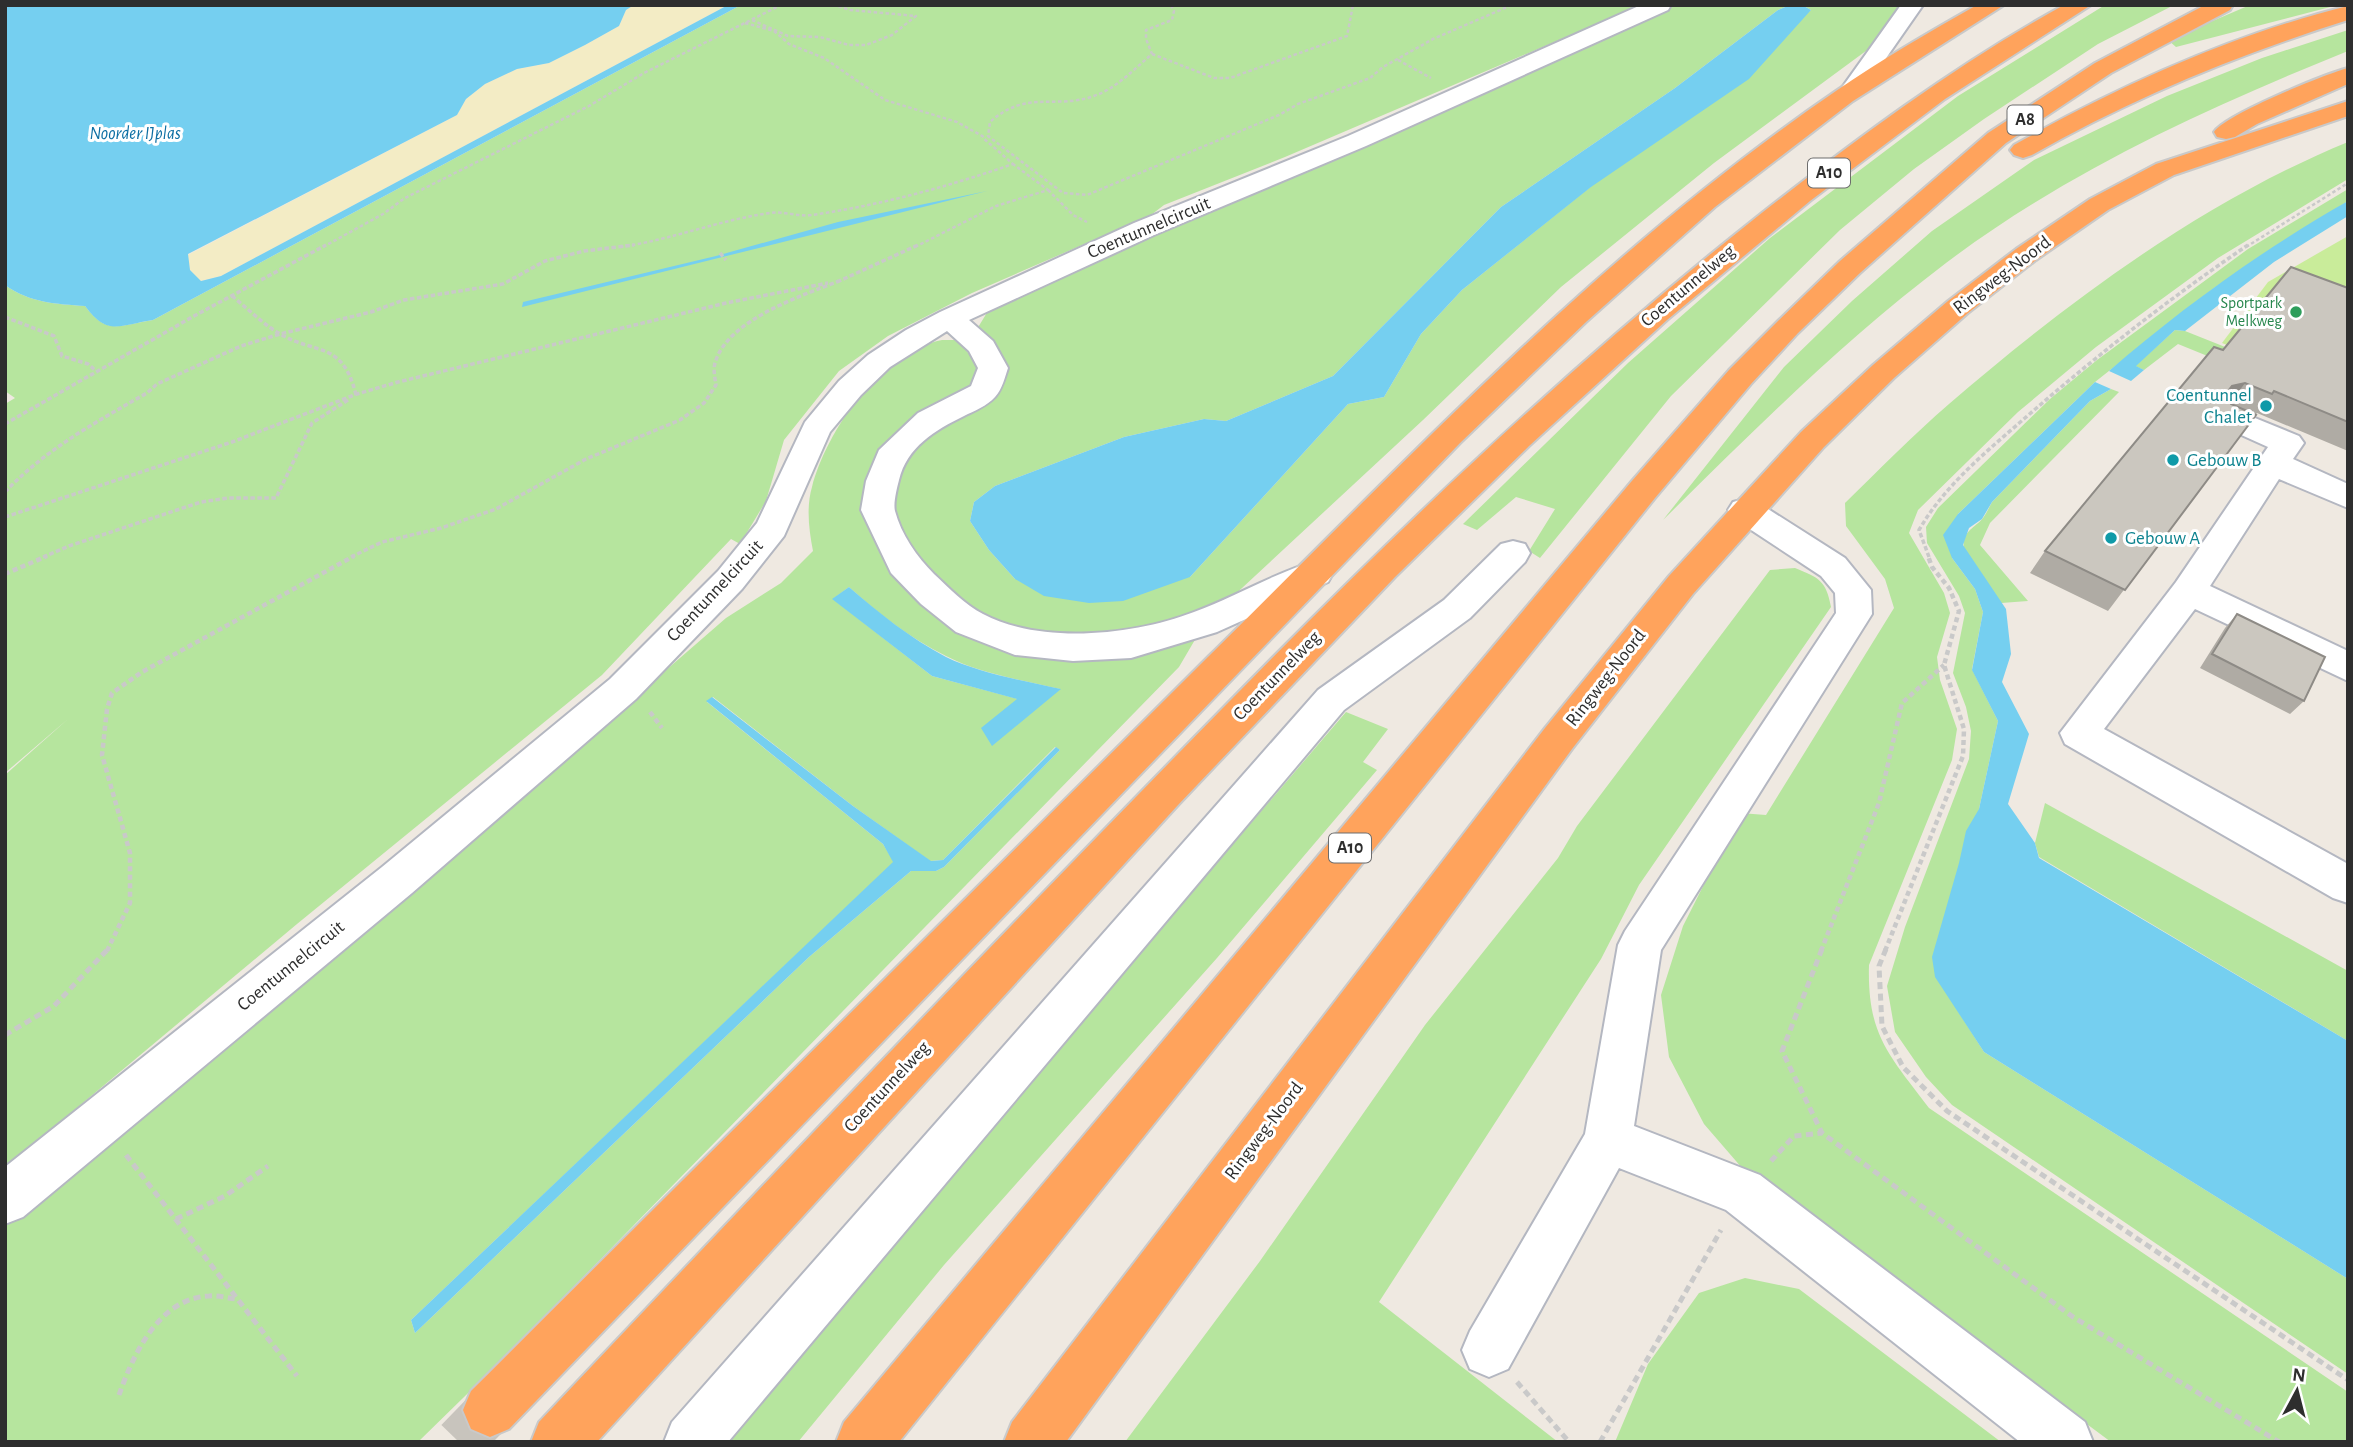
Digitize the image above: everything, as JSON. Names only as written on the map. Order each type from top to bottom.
[{"type":"highway","points":[[491,1410],[1448,436],[1579,310],[1746,167],[1853,89],[1993,5]]},
{"type":"highway","name":"Coentunnelweg","points":[[559,1442],[1046,915],[1370,579],[1467,485],[1633,332],[1769,219],[1934,97],[2080,5]]},
{"type":"highway","name":"A8","points":[[1850,267],[1997,138],[2103,68],[2222,5]]},
{"type":"highway","name":"A10","points":[[864,1442],[1643,490],[1740,377],[1850,267],[1992,167],[2085,115],[2135,90],[2204,62],[2348,13]]},
{"type":"highway","points":[[2151,175],[2248,119],[2348,75]]},
{"type":"highway","name":"Ringweg-Noord","points":[[1032,1442],[1549,750],[1651,620],[1745,510],[1839,412],[1901,353],[2019,260],[2151,175],[2283,133],[2348,108]]},
{"type":"lane","name":"Coentunnelcircuit","points":[[5,1199],[397,880],[623,689],[730,580],[772,528],[816,429],[850,388],[879,361],[916,336],[950,318],[1144,229],[1357,141],[1660,5]]},
{"type":"lane","points":[[1853,89],[1912,5]]},
{"type":"lane","points":[[950,318],[982,347],[993,368],[984,391],[929,420],[890,457],[882,481],[878,510],[903,564],[934,595],[970,623],[1015,641],[1073,647],[1131,644],[1204,623],[1316,573]]},
{"type":"lane","points":[[2228,417],[2288,443],[2189,592],[2079,733],[2348,885]]},
{"type":"lane","points":[[2273,463],[2348,497]]},
{"type":"lane","points":[[1489,1350],[1608,1140],[1640,945],[1854,614],[1853,590],[1833,567],[1745,510]]},
{"type":"lane","points":[[692,1442],[1331,700],[1457,608],[1513,553]]},
{"type":"lane","points":[[2189,592],[2348,667]]},
{"type":"lane","points":[[1608,1140],[1743,1192],[2066,1442]]},
{"type":"path","points":[[5,424],[96,370],[383,214],[405,198],[589,106],[644,73],[781,5]]},
{"type":"path","points":[[751,20],[788,36],[820,37],[849,45],[866,46],[892,35],[916,16],[901,11],[846,12],[835,5]]},
{"type":"path","points":[[1171,5],[1174,11],[1172,20],[1146,30],[1146,39],[1152,54],[1214,78],[1247,74],[1347,36],[1352,27],[1349,12],[1353,5]]},
{"type":"path","points":[[982,137],[988,136],[1063,193],[1087,195],[1279,115],[1298,104],[1370,78],[1383,67],[1433,38],[1512,5]]},
{"type":"path","points":[[744,23],[774,31],[789,44],[824,58],[885,100],[957,122],[982,137],[1048,190],[1073,215],[1094,225],[1122,220],[1144,229]]},
{"type":"path","points":[[988,136],[990,122],[1008,107],[1030,103],[1063,103],[1095,96],[1121,82],[1152,54]]},
{"type":"path","points":[[5,492],[34,463],[63,442],[147,393],[157,384],[241,346],[371,312],[404,300],[503,284],[545,261],[584,251],[657,242],[709,226],[773,212],[808,216],[875,204],[951,186],[1013,164]]},
{"type":"path","points":[[2279,1442],[2073,1317],[1822,1133],[1782,1051],[1879,803],[1902,703],[1944,665],[1959,611],[1949,587],[1932,567],[1919,530],[1929,510],[1992,447],[2063,383],[2186,286],[2304,208],[2348,183]]},
{"type":"path","points":[[5,1035],[54,1006],[106,953],[130,903],[130,853],[102,755],[107,709],[112,693],[142,672],[323,571],[370,548],[496,509],[586,459],[680,420],[704,403],[716,385],[711,373],[717,351],[757,317],[996,206],[1048,190]]},
{"type":"path","points":[[720,253],[726,260]]},
{"type":"path","points":[[5,517],[232,442],[357,394],[526,350],[726,303],[839,281]]},
{"type":"path","points":[[232,296],[280,334],[331,352],[352,379],[357,394]]},
{"type":"path","points":[[5,317],[54,336],[62,356],[88,364],[96,370]]},
{"type":"path","points":[[5,574],[69,546],[201,502],[228,498],[276,498],[312,423],[357,394]]},
{"type":"path","points":[[1944,665],[1964,729],[1963,756],[1879,966],[1882,1027],[1903,1067],[1947,1111],[2348,1380]]},
{"type":"path","points":[[100,1122],[297,1376]]},
{"type":"path","points":[[1600,1442],[1743,1192],[1794,1136],[1822,1133]]},
{"type":"path","points":[[176,1219],[225,1196],[268,1166]]},
{"type":"path","points":[[119,1395],[129,1364],[144,1335],[169,1311],[206,1295],[237,1300]]},
{"type":"path","points":[[1489,1350],[1569,1442]]},
{"type":"green space","points":[[741,5],[1641,5],[1285,157],[1164,205],[1151,215],[972,293],[888,336],[839,371],[784,440],[766,501],[740,544],[731,539],[602,675],[297,924],[5,1168],[5,775],[68,719],[5,773],[5,404],[15,398],[5,391],[5,285],[34,299],[85,306],[100,322],[107,325],[123,326],[153,320]]},
{"type":"green space","points":[[1677,5],[1790,5],[1778,10],[1675,88],[1501,207],[1333,376],[1226,421],[1204,419],[1124,437],[995,486],[974,502],[970,521],[989,550],[1015,579],[1190,577],[1348,404],[1384,397],[1421,334],[1462,290],[1811,10],[1802,5],[1901,5],[1874,45],[1714,163],[1561,287],[1228,601],[1136,632],[1087,636],[1011,631],[971,612],[900,542],[891,492],[900,466],[917,446],[936,430],[996,395],[977,329],[988,311]]},
{"type":"green space","points":[[2105,5],[2174,5],[2098,44],[1984,119],[1914,169],[1840,230],[1671,396],[1540,558],[1529,551],[1555,509],[1516,497],[1477,530],[1463,524],[1628,363],[1770,238],[1958,96]]},
{"type":"green space","points":[[2250,5],[2338,5],[2176,47],[2168,40]]},
{"type":"green space","points":[[2348,30],[2348,51],[2243,95],[2140,144],[2040,199],[1946,263],[1835,355],[1663,520],[1784,367],[1852,301],[1932,231],[2034,160],[2167,96],[2262,58]]},
{"type":"green space","points":[[2348,142],[2348,179],[2218,258],[2096,347],[2018,412],[1918,510],[1909,533],[1944,593],[1950,613],[1937,657],[1940,680],[1957,729],[1952,760],[1869,965],[1872,1009],[1883,1043],[1929,1108],[2348,1392],[2348,1442],[2111,1442],[1742,1168],[1704,1124],[1669,1057],[1661,995],[1683,926],[1740,813],[1766,815],[1894,608],[1885,579],[1846,526],[1845,503],[1949,404],[2089,292],[2189,224],[2294,166]]},
{"type":"green space","points":[[2348,189],[2348,201],[2214,288],[2095,382],[1958,514],[1952,558],[1975,589],[1983,612],[1972,669],[1998,721],[1979,809],[1956,1008],[1984,1052],[2348,1279],[2348,1374],[1952,1105],[1926,1077],[1895,1032],[1887,986],[1905,927],[1969,759],[1971,731],[1966,707],[1953,673],[1965,613],[1959,596],[1927,543],[1926,527],[1938,508],[2050,399],[2097,360],[2248,249]]},
{"type":"green space","name":"Sportpark Melkweg","points":[[2348,236],[2348,395],[2222,343],[2268,282]]},
{"type":"green space","points":[[2175,330],[2185,331],[2348,396],[2348,413],[2178,344],[2144,370],[2135,366]]},
{"type":"green space","points":[[942,340],[958,340],[977,364],[977,377],[973,388],[927,416],[868,520],[880,552],[899,581],[914,598],[938,613],[995,638],[1042,654],[1080,658],[1128,658],[1196,638],[1179,667],[507,1355],[418,1442],[5,1442],[5,1212],[627,704],[726,618],[781,583],[813,551],[809,519],[810,495],[819,465],[830,442],[860,397],[878,377],[898,360],[920,347]],"holes":[[[849,587],[895,625],[946,656],[987,672],[1060,689],[1018,699],[932,676],[833,599]],[[713,697],[853,806],[930,861],[943,860],[1055,747],[1060,750],[944,867],[936,871],[911,871],[809,957],[415,1333],[411,1320],[894,862],[883,844],[707,702]]]},
{"type":"green space","points":[[2111,389],[2119,392],[1990,523],[1980,545],[2028,601],[2001,603],[1964,550],[1966,534],[1983,518],[1992,502],[2090,401]]},
{"type":"green space","points":[[1795,568],[1824,585],[1831,607],[1639,885],[1601,959],[1379,1302],[1558,1442],[1125,1442],[1260,1261],[1425,1025],[1558,858],[1577,826],[1770,570]]},
{"type":"green space","points":[[1346,712],[1388,729],[1363,762],[1377,770],[1217,958],[944,1265],[798,1442],[722,1442]]},
{"type":"green space","points":[[2045,803],[2348,971],[2348,1041],[2039,857],[2035,843]]},
{"type":"green space","points":[[1745,1278],[1799,1289],[2001,1442],[1615,1442],[1648,1364],[1699,1293]]},
{"type":"sand","points":[[634,5],[728,5],[221,276],[200,281],[190,270],[188,255],[457,115],[466,99],[485,84],[517,69],[549,63],[619,26],[626,10]]},
{"type":"water","name":"Noorder IJplas","points":[[5,5],[634,5],[626,10],[619,26],[585,45],[549,63],[517,69],[485,84],[466,99],[457,115],[188,254],[190,270],[201,281],[221,276],[728,5],[741,5],[153,320],[115,326],[101,322],[85,306],[34,299],[5,285]]},
{"type":"water","points":[[1790,5],[1802,5],[1811,10],[1749,79],[1591,187],[1462,290],[1421,334],[1384,397],[1348,404],[1190,577],[1123,601],[1089,603],[1044,596],[1015,579],[989,550],[970,521],[974,502],[995,486],[1124,437],[1204,419],[1226,421],[1333,376],[1501,207],[1675,88],[1778,10]]},
{"type":"water","points":[[987,191],[522,307],[523,302],[716,256],[838,222]]},
{"type":"water","points":[[2348,201],[2348,216],[2274,262],[2185,331],[2175,330],[2136,366],[2144,370],[2131,381],[2109,371],[2165,324],[2224,280]]},
{"type":"water","points":[[2095,382],[2111,389],[2090,401],[1992,502],[1982,519],[1969,528],[1963,545],[2006,609],[2011,654],[2002,682],[2029,734],[2008,804],[2035,843],[2039,858],[2348,1041],[2348,1279],[1984,1052],[1935,977],[1932,957],[1966,831],[1979,809],[1998,721],[1972,670],[1983,612],[1975,589],[1952,558],[1943,535],[1958,514]]},
{"type":"water","points":[[849,587],[895,625],[946,657],[987,672],[1061,689],[992,746],[981,728],[1017,699],[932,676],[832,599]]},
{"type":"water","points":[[712,697],[853,806],[931,861],[943,860],[1056,747],[1060,750],[944,867],[936,871],[911,871],[809,957],[415,1333],[411,1320],[893,862],[883,844],[706,701]]},
{"type":"building","points":[[2291,267],[2348,288],[2348,422],[2274,391],[2272,394],[2245,383],[2232,386],[2225,395],[2231,404],[2256,415],[2125,590],[2045,551],[2214,347],[2223,350]]},
{"type":"building","points":[[2237,614],[2325,657],[2304,701],[2212,654]]},
{"type":"tunnel","points":[[459,1442],[490,1410]]},
{"type":"place","name":"Sportpark Melkweg","points":[[2296,312]]},
{"type":"place","name":"Coentunnel Chalet","points":[[2266,406]]},
{"type":"place","name":"Gebouw B","points":[[2173,460]]},
{"type":"place","name":"Gebouw A","points":[[2111,538]]}]
